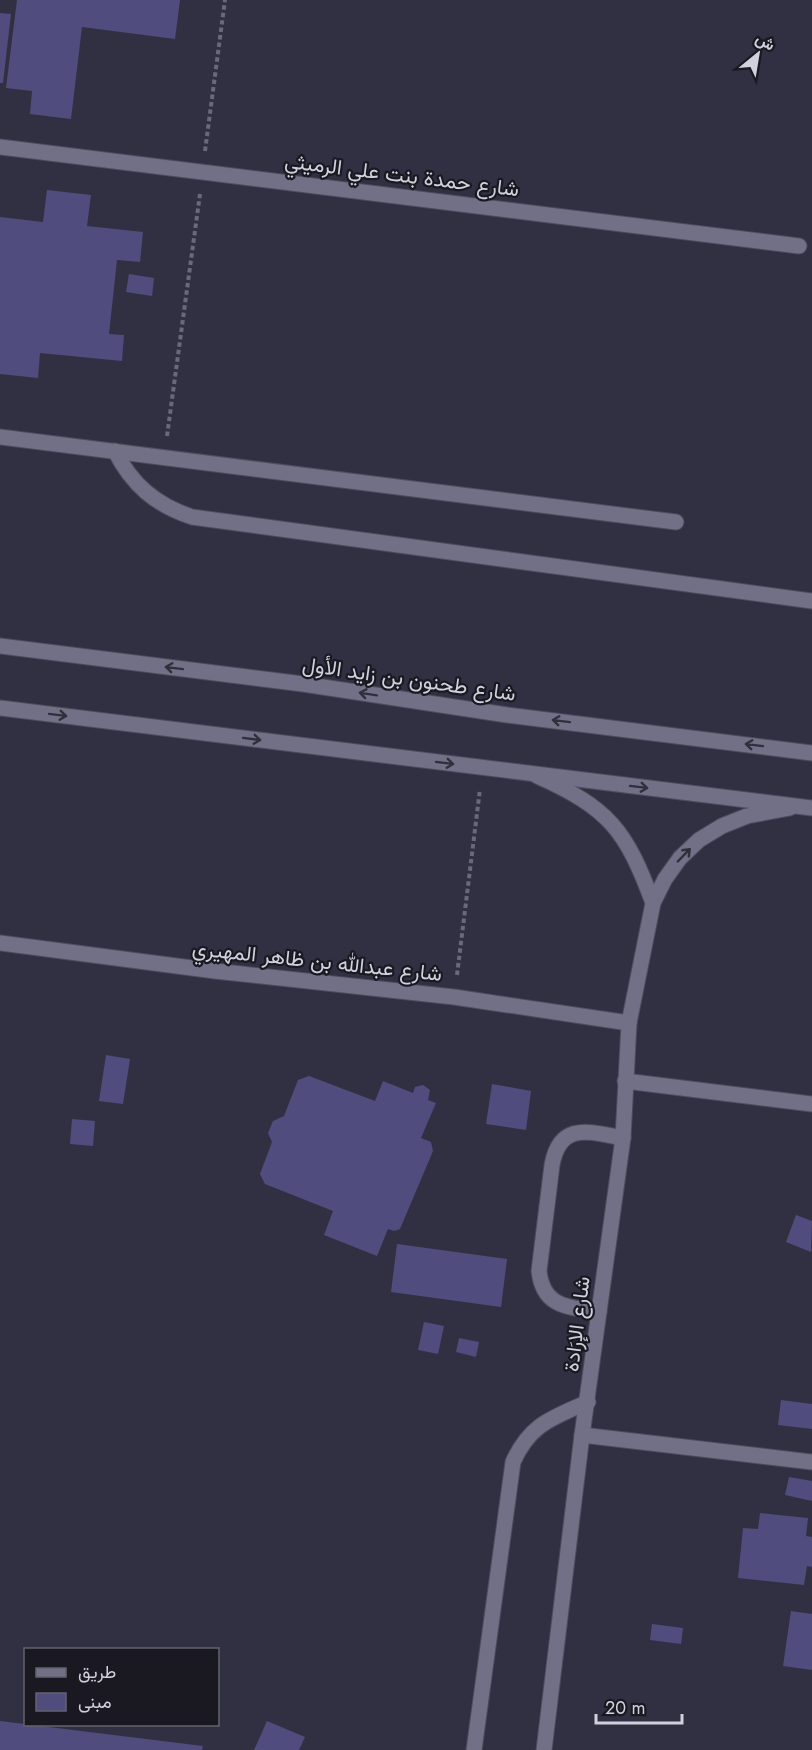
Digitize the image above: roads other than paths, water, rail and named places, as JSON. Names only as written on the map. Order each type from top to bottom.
[{"type":"street","name":"شارع حمدة بنت علي الرميثي","points":[[0,147],[799,246]]},
{"type":"street","points":[[0,437],[676,522]]},
{"type":"street","points":[[115,451],[123,467],[146,494],[176,512],[192,517],[812,601]]},
{"type":"street","name":"شارع طحنون بن زايد الأول","points":[[0,646],[303,684],[507,715],[812,753]]},
{"type":"street","points":[[0,708],[807,807]]},
{"type":"street","points":[[536,775],[591,804],[612,823],[630,847],[653,903]]},
{"type":"street","name":"شارع الإرَادة","points":[[544,1750],[582,1435],[623,1138],[629,1023],[653,903],[664,879],[680,858],[699,840],[722,826],[747,816],[807,807]]},
{"type":"street","name":"شارع عبدالله بن ظاهر المهيري","points":[[0,943],[215,971],[454,997],[629,1023]]},
{"type":"street","points":[[625,1081],[812,1104]]},
{"type":"street","points":[[599,1312],[557,1303],[547,1295],[541,1284],[539,1271],[552,1165],[554,1152],[561,1141],[571,1133],[584,1131],[623,1138]]},
{"type":"street","points":[[474,1750],[513,1462],[521,1444],[534,1430],[551,1419],[588,1402]]},
{"type":"street","points":[[582,1435],[812,1462]]}]
